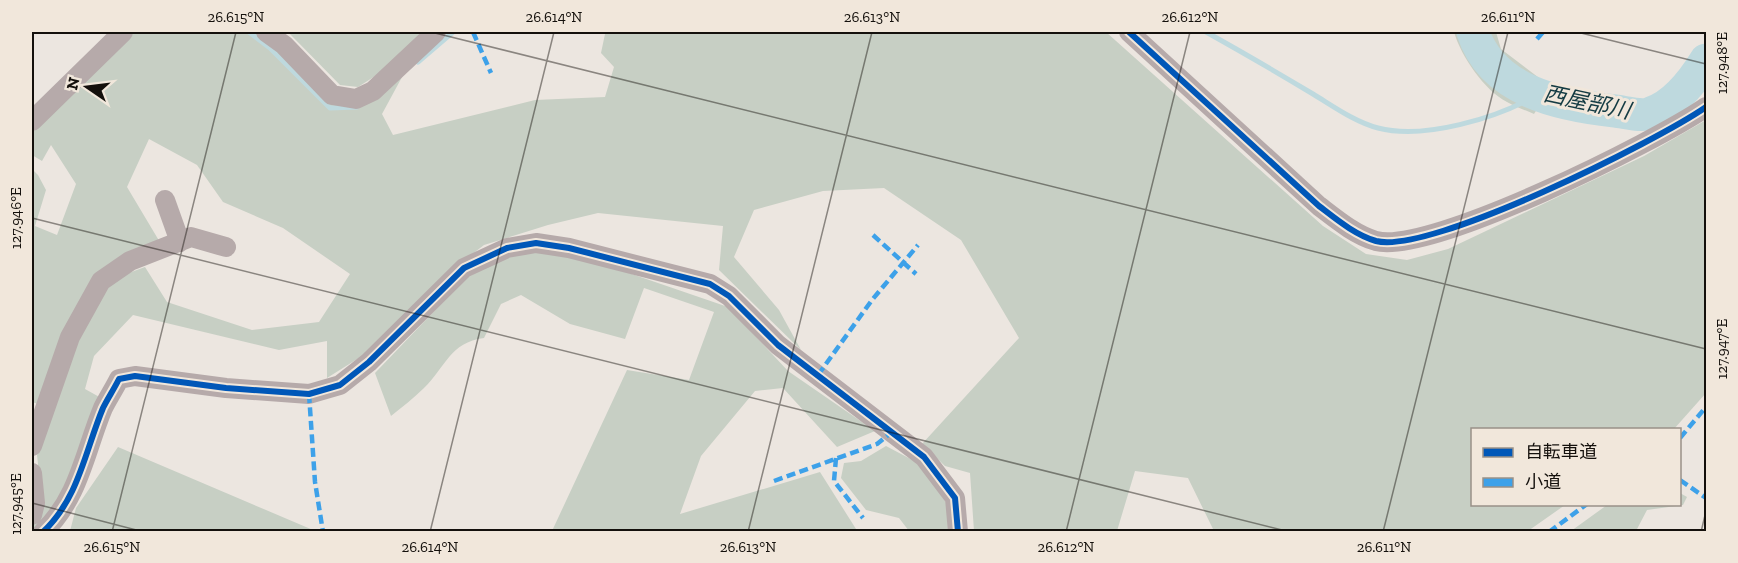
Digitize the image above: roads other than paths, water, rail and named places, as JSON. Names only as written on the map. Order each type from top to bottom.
[{"type":"street","points":[[32,121],[123,32]]},
{"type":"street","points":[[266,32],[284,45],[332,95],[356,99],[373,91],[436,32]]},
{"type":"street","points":[[1129,32],[1318,206],[1348,228],[1378,242],[1414,238],[1464,225],[1625,154],[1678,127],[1707,108]]},
{"type":"street","points":[[165,200],[180,242]]},
{"type":"street","points":[[32,446],[70,337],[101,281],[130,261],[191,237],[226,247]]},
{"type":"street","points":[[43,531],[60,516],[88,456],[103,408],[119,380],[135,376],[226,388],[309,394],[340,385],[369,362],[464,268],[507,248],[536,243],[569,248],[711,284],[729,296],[778,345],[924,457],[955,498],[958,531]]},
{"type":"street","points":[[32,472],[35,503],[32,515]]},
{"type":"waterway","points":[[249,32],[270,48],[330,108],[357,107]]},
{"type":"waterway","points":[[418,62],[453,32]]},
{"type":"waterway","points":[[1206,32],[1344,113],[1378,128],[1417,131],[1460,125],[1502,112],[1537,95]]},
{"type":"waterway","name":"西屋部川","points":[[1473,32],[1482,52],[1495,68],[1530,91],[1572,104],[1633,114],[1647,114],[1668,104],[1689,84],[1706,60]]}]
